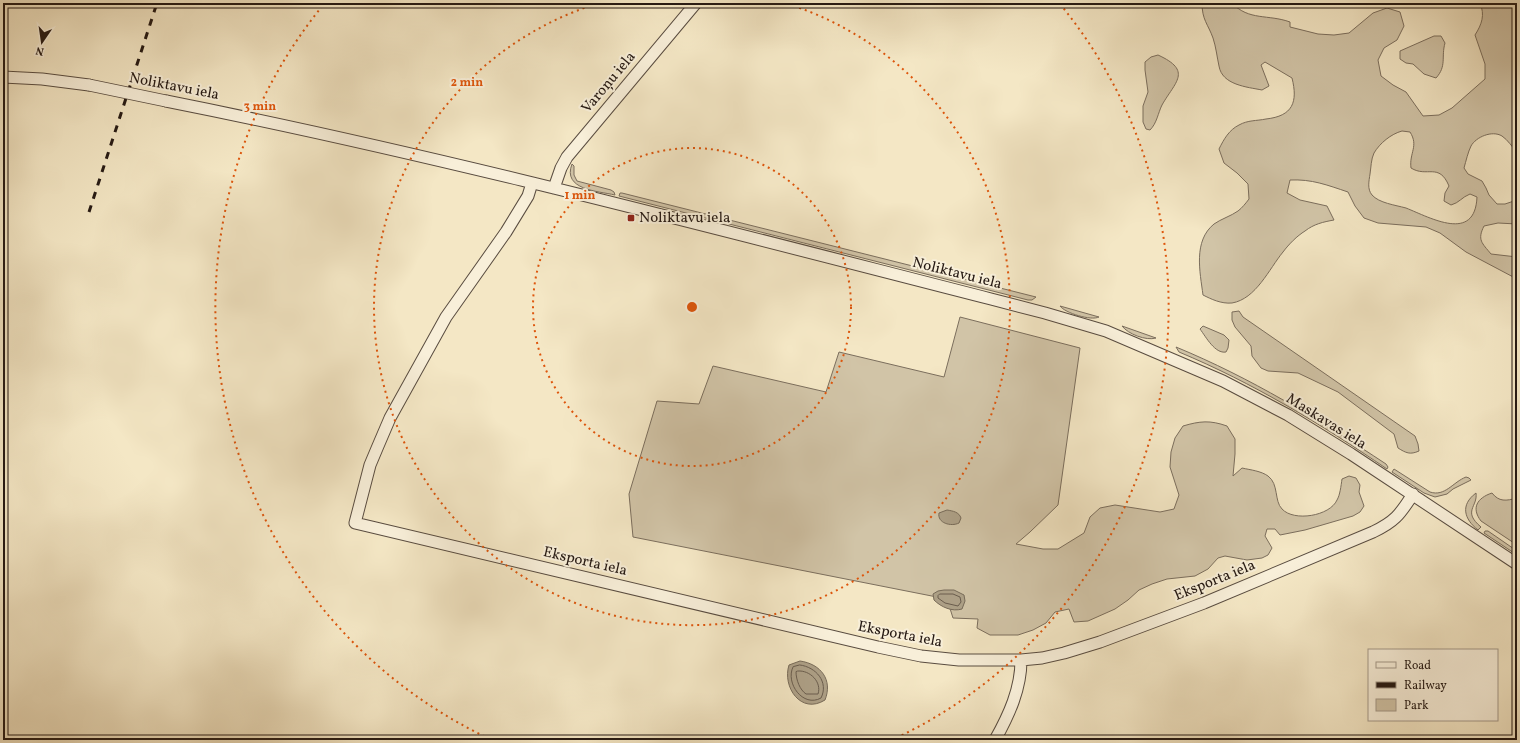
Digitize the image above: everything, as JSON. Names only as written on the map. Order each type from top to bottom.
[{"type":"street","name":"Varoņu iela","points":[[554,188],[561,168],[567,157],[696,3]]},
{"type":"street","name":"Noliktavu iela","points":[[3,77],[42,79],[89,85],[360,141],[554,188],[991,299],[1106,331]]},
{"type":"street","name":"Eksporta iela","points":[[532,183],[528,196],[506,232],[446,317],[390,418],[370,465],[355,523],[921,656],[959,660],[1021,660],[1042,658],[1064,653],[1120,635],[1204,603],[1373,532],[1388,525],[1399,515],[1413,494]]},
{"type":"street","name":"Maskavas iela","points":[[1106,331],[1223,381],[1288,415],[1413,494],[1517,564]]},
{"type":"street","points":[[995,740],[1005,722],[1018,687],[1021,672],[1021,660]]},
{"type":"green space","points":[[1202,3],[1232,3],[1238,9],[1252,15],[1290,22],[1290,27],[1318,34],[1334,35],[1349,33],[1373,13],[1387,8],[1400,12],[1404,26],[1397,40],[1384,48],[1378,60],[1381,76],[1406,92],[1423,116],[1439,115],[1452,108],[1485,79],[1485,64],[1475,35],[1482,19],[1482,7],[1480,3],[1517,3],[1517,60],[1513,75],[1517,83],[1517,152],[1502,136],[1498,134],[1485,135],[1480,137],[1471,146],[1464,168],[1468,174],[1482,181],[1489,195],[1497,204],[1505,204],[1517,200],[1517,224],[1498,223],[1484,226],[1481,238],[1483,244],[1491,254],[1517,257],[1517,279],[1466,252],[1440,233],[1426,227],[1378,223],[1364,218],[1355,206],[1348,192],[1312,182],[1290,180],[1287,193],[1300,200],[1327,206],[1334,220],[1315,225],[1290,243],[1255,290],[1248,296],[1232,303],[1224,303],[1203,295],[1200,277],[1200,248],[1203,239],[1207,231],[1214,224],[1238,211],[1249,199],[1248,184],[1224,163],[1219,149],[1230,132],[1242,123],[1275,117],[1288,111],[1294,101],[1294,87],[1292,78],[1265,62],[1261,65],[1269,86],[1262,90],[1236,84],[1225,77],[1221,72],[1214,41],[1204,18]],"holes":[[[1402,131],[1410,132],[1414,141],[1411,168],[1417,171],[1437,172],[1441,174],[1449,186],[1445,193],[1444,201],[1451,205],[1470,194],[1477,197],[1474,211],[1469,220],[1450,224],[1427,217],[1406,208],[1383,202],[1372,195],[1369,190],[1369,182],[1372,161],[1376,149],[1394,134]]]},
{"type":"green space","points":[[1434,36],[1441,36],[1445,43],[1443,65],[1436,78],[1424,74],[1413,64],[1406,63],[1400,59],[1400,51]]},
{"type":"green space","points":[[1158,55],[1175,66],[1178,72],[1178,77],[1150,130],[1146,129],[1143,122],[1143,106],[1148,92],[1145,62],[1151,57]]},
{"type":"green space","points":[[572,164],[574,166],[574,175],[577,181],[611,190],[615,195],[583,188],[577,184],[572,179],[570,173]]},
{"type":"green space","points":[[620,193],[1036,297],[1032,300],[1028,300],[619,196]]},
{"type":"green space","points":[[1060,306],[1099,317],[1090,318],[1078,316]]},
{"type":"green space","points":[[1239,311],[1243,317],[1415,436],[1419,451],[1408,453],[1398,448],[1394,434],[1338,392],[1298,373],[1268,371],[1261,368],[1252,356],[1251,346],[1235,327],[1232,320],[1232,312]]},
{"type":"green space","points":[[960,317],[1080,348],[1058,505],[1016,544],[1043,549],[1058,549],[1084,533],[1090,517],[1100,508],[1115,505],[1160,512],[1174,509],[1179,495],[1170,467],[1171,452],[1175,438],[1183,426],[1200,422],[1210,422],[1227,426],[1235,439],[1233,476],[1242,468],[1268,476],[1274,483],[1280,506],[1288,513],[1303,516],[1320,513],[1327,510],[1333,506],[1338,498],[1342,479],[1349,476],[1356,478],[1360,485],[1359,492],[1364,506],[1360,512],[1353,516],[1305,530],[1280,535],[1275,529],[1267,529],[1265,536],[1272,548],[1268,555],[1262,558],[1247,560],[1225,556],[1218,558],[1208,569],[1195,576],[1167,579],[1152,584],[1139,590],[1115,609],[1088,621],[1074,622],[1069,609],[1055,612],[1046,623],[1033,630],[1018,635],[990,635],[977,628],[978,619],[953,618],[947,599],[633,537],[629,494],[657,401],[699,404],[713,366],[826,392],[839,352],[944,377]]},
{"type":"green space","points":[[1122,326],[1156,338],[1147,339],[1138,336],[1128,332]]},
{"type":"green space","points":[[1203,326],[1224,335],[1229,340],[1226,352],[1218,350],[1211,344],[1200,329]]},
{"type":"green space","points":[[1176,347],[1231,372],[1284,400],[1386,464],[1388,467],[1387,469],[1312,420],[1233,377],[1179,352]]},
{"type":"green space","points":[[1394,469],[1430,492],[1435,493],[1445,491],[1466,477],[1471,480],[1453,489],[1447,494],[1435,497],[1424,493],[1392,472]]},
{"type":"green space","points":[[1476,493],[1475,502],[1472,509],[1472,517],[1481,527],[1478,530],[1473,526],[1467,517],[1466,512],[1468,502]]},
{"type":"green space","points":[[1492,493],[1497,498],[1503,500],[1517,498],[1517,545],[1481,521],[1476,512],[1479,501]]},
{"type":"green space","points":[[1485,531],[1488,531],[1517,551],[1517,555],[1484,533]]},
{"type":"water","points":[[947,510],[954,511],[959,514],[961,518],[959,523],[952,525],[942,522],[939,513]]},
{"type":"water","points":[[944,590],[954,590],[964,595],[965,601],[962,609],[954,610],[947,608],[934,600],[933,594]]},
{"type":"water","points":[[800,661],[814,666],[823,674],[827,686],[825,700],[816,704],[808,704],[801,701],[791,690],[788,682],[789,665]]},
{"type":"railway","points":[[89,212],[157,3]]},
{"type":"place","name":"Noliktavu iela","points":[[631,218]]}]
